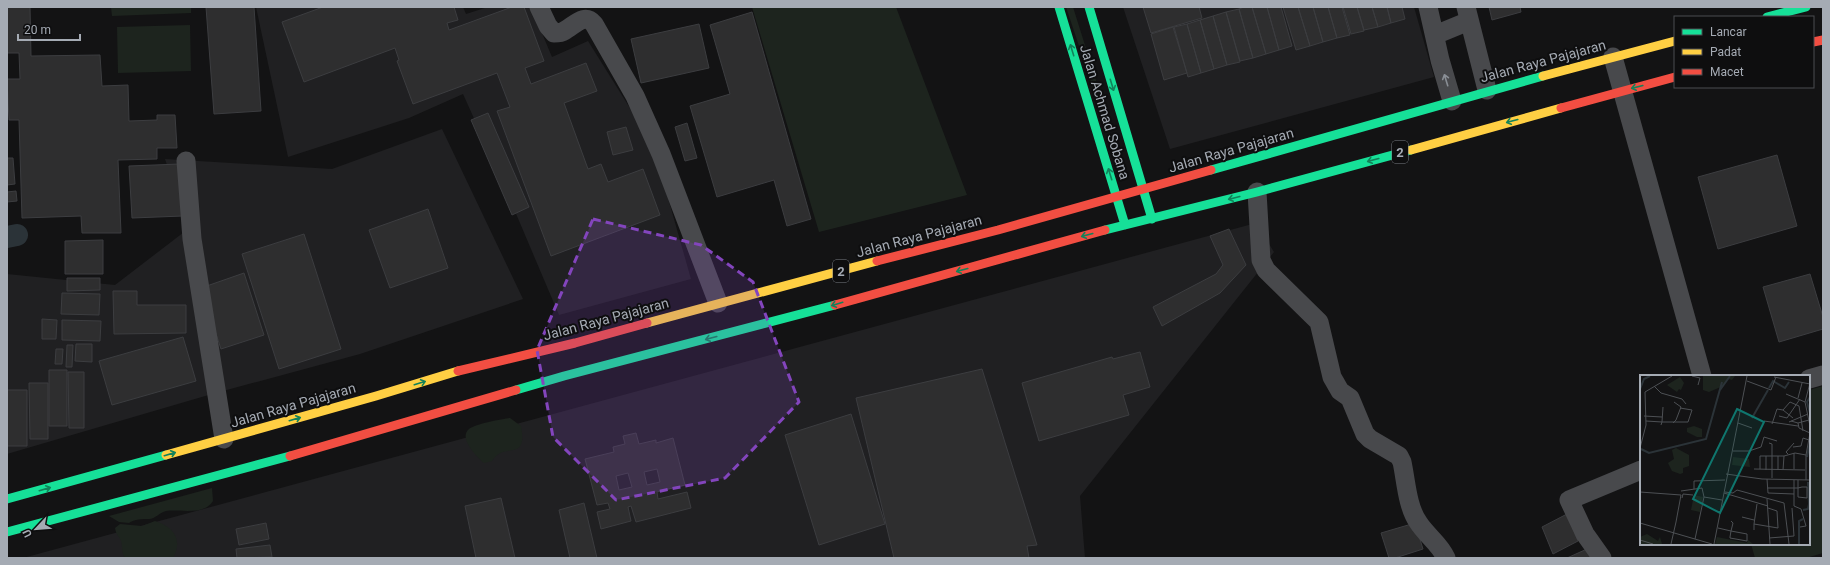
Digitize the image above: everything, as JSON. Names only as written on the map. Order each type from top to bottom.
[{"type":"main road","name":"Jalan Achmad Sobana","points":[[1059,7],[1125,225]]},
{"type":"main road","name":"Jalan Achmad Sobana","points":[[1089,7],[1152,219]]},
{"type":"main road","points":[[1771,16],[1806,7]]},
{"type":"main road","name":"Jalan Raya Pajajaran","points":[[7,499],[369,398],[468,368],[568,345],[718,303],[990,232],[1144,190],[1452,100],[1674,41]]},
{"type":"main road","name":"2","points":[[7,532],[332,445],[564,376],[795,316],[1125,225],[1257,192],[1674,77]]},
{"type":"street","points":[[539,7],[548,26],[554,33],[563,32],[579,21],[586,19],[591,20],[594,24],[635,96],[661,154],[718,303]]},
{"type":"street","points":[[1428,7],[1452,100]]},
{"type":"street","points":[[1435,35],[1468,14],[1488,90]]},
{"type":"street","points":[[1613,57],[1702,375]]},
{"type":"street","points":[[186,161],[192,239],[224,439]]},
{"type":"street","points":[[1257,192],[1261,260],[1266,270],[1319,322],[1332,377],[1340,391],[1350,398],[1365,434],[1370,439],[1399,456],[1402,462],[1413,513],[1418,522],[1444,552],[1446,558]]},
{"type":"street","points":[[1810,378],[1823,375]]},
{"type":"street","points":[[1602,558],[1585,534],[1569,500],[1640,470]]},
{"type":"highlighted area","points":[[593,219],[701,245],[753,282],[799,402],[725,478],[616,500],[553,437],[537,350]]},
{"type":"shaded area","points":[[111,7],[191,7],[191,13],[112,16]]},
{"type":"shaded area","points":[[256,7],[463,7],[466,14],[488,7],[531,7],[552,57],[588,41],[653,145],[691,279],[559,315],[500,176],[463,94],[409,118],[288,157]]},
{"type":"shaded area","points":[[752,7],[896,7],[967,195],[819,232]]},
{"type":"shaded area","points":[[1066,7],[1073,7],[1110,125],[1109,129],[1107,130]]},
{"type":"shaded area","points":[[1123,7],[1414,7],[1434,77],[1170,149]]},
{"type":"shaded area","points":[[190,25],[191,71],[118,73],[117,27]]},
{"type":"shaded area","points":[[442,129],[523,299],[360,354],[212,394],[7,454],[7,274],[115,285],[188,229],[165,159],[332,169]]},
{"type":"shaded area","points":[[1256,223],[1274,252],[1080,496],[1085,558],[23,558]]},
{"type":"shaded area","points":[[1823,386],[1823,553],[1806,558],[1755,558],[1751,545],[1810,545],[1810,390]]},
{"type":"shaded area","points":[[510,418],[521,426],[521,444],[518,448],[503,452],[497,455],[492,461],[484,463],[467,442],[466,433],[469,429],[477,425]]},
{"type":"shaded area","points":[[212,488],[213,501],[204,509],[191,511],[166,511],[151,519],[141,519],[129,523],[119,522],[109,516]]},
{"type":"shaded area","points":[[155,521],[167,527],[175,535],[177,545],[173,558],[125,558],[121,541],[115,528],[120,524],[142,526]]},
{"type":"building","points":[[7,7],[30,7],[31,56],[100,55],[102,86],[128,85],[129,121],[157,120],[157,115],[175,115],[177,148],[157,148],[157,159],[118,160],[121,233],[82,233],[81,216],[22,218],[19,120],[9,120],[7,79],[20,79],[19,53],[7,53]]},
{"type":"building","points":[[206,7],[254,7],[261,111],[214,114]]},
{"type":"building","points":[[323,7],[454,7],[458,20],[447,23],[449,30],[512,7],[524,7],[544,61],[525,68],[531,84],[586,63],[597,91],[564,103],[588,169],[601,164],[608,182],[643,169],[660,215],[551,256],[497,111],[510,107],[497,73],[413,104],[397,61],[399,60],[395,48],[304,82],[282,22]]},
{"type":"building","points":[[1143,7],[1199,7],[1202,18],[1151,33]]},
{"type":"building","points":[[1244,7],[1252,7],[1266,54],[1253,58],[1239,9]]},
{"type":"building","points":[[1252,7],[1267,7],[1279,50],[1266,54]]},
{"type":"building","points":[[1267,7],[1281,7],[1292,46],[1279,50]]},
{"type":"building","points":[[1283,7],[1298,7],[1310,46],[1296,50]]},
{"type":"building","points":[[1298,7],[1313,7],[1323,42],[1310,46]]},
{"type":"building","points":[[1313,7],[1328,7],[1337,38],[1323,42]]},
{"type":"building","points":[[1328,7],[1342,7],[1350,35],[1337,38]]},
{"type":"building","points":[[1343,7],[1357,7],[1364,31],[1351,34]]},
{"type":"building","points":[[1357,7],[1372,7],[1378,27],[1364,30]]},
{"type":"building","points":[[1372,7],[1387,7],[1391,23],[1378,27]]},
{"type":"building","points":[[1387,7],[1402,7],[1405,19],[1391,23]]},
{"type":"building","points":[[1489,7],[1520,7],[1521,12],[1492,20]]},
{"type":"building","points":[[1239,9],[1253,58],[1240,61],[1226,12]]},
{"type":"building","points":[[752,12],[811,219],[787,226],[774,180],[717,197],[690,106],[730,94],[710,25]]},
{"type":"building","points":[[1226,12],[1240,62],[1227,65],[1213,16]]},
{"type":"building","points":[[1213,16],[1227,65],[1214,69],[1200,20]]},
{"type":"building","points":[[1200,20],[1214,69],[1201,73],[1187,24]]},
{"type":"building","points":[[699,24],[709,68],[641,83],[631,39]]},
{"type":"building","points":[[1187,24],[1201,73],[1188,77],[1174,27]]},
{"type":"building","points":[[1173,27],[1187,73],[1164,80],[1151,34]]},
{"type":"building","points":[[488,113],[529,207],[512,215],[471,120]]},
{"type":"building","points":[[687,123],[697,158],[685,161],[675,127]]},
{"type":"building","points":[[626,127],[633,150],[613,155],[607,132]]},
{"type":"building","points":[[1777,155],[1797,226],[1718,249],[1698,177]]},
{"type":"building","points":[[7,158],[13,158],[15,184],[7,185]]},
{"type":"building","points":[[180,164],[183,216],[132,218],[129,166]]},
{"type":"building","points":[[16,191],[17,201],[7,202],[7,192]]},
{"type":"building","points":[[428,209],[448,268],[390,288],[369,230]]},
{"type":"building","points":[[1229,229],[1246,265],[1220,293],[1162,326],[1153,307],[1216,274],[1223,265],[1210,236]]},
{"type":"building","points":[[304,234],[341,349],[279,369],[242,254]]},
{"type":"building","points":[[103,240],[103,274],[65,274],[65,241]]},
{"type":"building","points":[[244,273],[264,335],[221,349],[201,288]]},
{"type":"building","points":[[1810,274],[1823,317],[1823,329],[1779,342],[1763,287]]},
{"type":"building","points":[[67,278],[100,278],[100,290],[67,291]]},
{"type":"building","points":[[113,291],[137,291],[137,305],[186,305],[186,333],[114,334]]},
{"type":"building","points":[[62,293],[100,294],[99,315],[61,314]]},
{"type":"building","points":[[42,319],[57,320],[56,339],[42,339]]},
{"type":"building","points":[[62,320],[101,321],[100,341],[62,340]]},
{"type":"building","points":[[183,337],[196,381],[112,405],[99,361]]},
{"type":"building","points":[[76,344],[92,344],[92,362],[75,361]]},
{"type":"building","points":[[67,345],[73,345],[72,367],[66,367]]},
{"type":"building","points":[[56,349],[63,349],[62,364],[55,364]]},
{"type":"building","points":[[1140,352],[1150,387],[1123,395],[1129,415],[1039,441],[1022,383],[1112,357],[1113,359]]},
{"type":"building","points":[[982,369],[1037,545],[1027,546],[1029,558],[894,558],[856,398]]},
{"type":"building","points":[[49,370],[67,370],[67,426],[49,426]]},
{"type":"building","points":[[68,372],[84,372],[84,428],[69,428]]},
{"type":"building","points":[[29,383],[48,383],[48,439],[30,439]]},
{"type":"building","points":[[7,390],[27,390],[27,446],[7,446]]},
{"type":"building","points":[[851,414],[885,524],[819,545],[785,435]]},
{"type":"building","points":[[636,433],[639,444],[656,440],[656,443],[673,438],[685,485],[657,492],[658,499],[687,492],[691,508],[636,522],[631,506],[628,507],[631,521],[601,529],[597,512],[610,509],[608,503],[597,505],[585,459],[614,452],[613,447],[625,444],[623,436]],"holes":[[[657,469],[660,482],[647,485],[644,472]],[[628,473],[632,487],[619,490],[616,476]]]},
{"type":"building","points":[[501,498],[515,558],[476,558],[465,506]]},
{"type":"building","points":[[584,503],[597,558],[570,558],[559,510]]},
{"type":"building","points":[[1567,514],[1578,541],[1553,554],[1542,527]]},
{"type":"building","points":[[266,523],[269,539],[239,545],[236,529]]},
{"type":"building","points":[[1415,523],[1423,549],[1395,558],[1389,558],[1381,533]]},
{"type":"building","points":[[270,545],[272,557],[237,558],[236,549]]},
{"type":"building","points":[[1587,549],[1591,558],[1567,558]]},
{"type":"waterway","points":[[7,237],[17,235]]},
{"type":"traffic: fast","points":[[1059,7],[1125,225]]},
{"type":"traffic: fast","points":[[1089,7],[1152,219]]},
{"type":"traffic: fast","points":[[1771,16],[1806,7]]},
{"type":"traffic: fast","points":[[1211,170],[1543,76]]},
{"type":"traffic: fast","points":[[1105,230],[1257,192],[1411,150]]},
{"type":"traffic: fast","points":[[516,390],[835,305]]},
{"type":"traffic: fast","points":[[7,499],[166,455]]},
{"type":"traffic: fast","points":[[7,532],[290,456]]},
{"type":"traffic: slow","points":[[1543,76],[1674,41]]},
{"type":"traffic: slow","points":[[1411,150],[1561,108]]},
{"type":"traffic: slow","points":[[647,323],[877,261]]},
{"type":"traffic: slow","points":[[166,455],[376,396],[458,371]]},
{"type":"traffic: jam","points":[[1814,42],[1823,40]]},
{"type":"traffic: jam","points":[[1561,108],[1674,77]]},
{"type":"traffic: jam","points":[[877,261],[998,230],[1211,170]]},
{"type":"traffic: jam","points":[[835,305],[1105,230]]},
{"type":"traffic: jam","points":[[458,371],[575,343],[647,323]]},
{"type":"traffic: jam","points":[[290,456],[516,390]]}]
